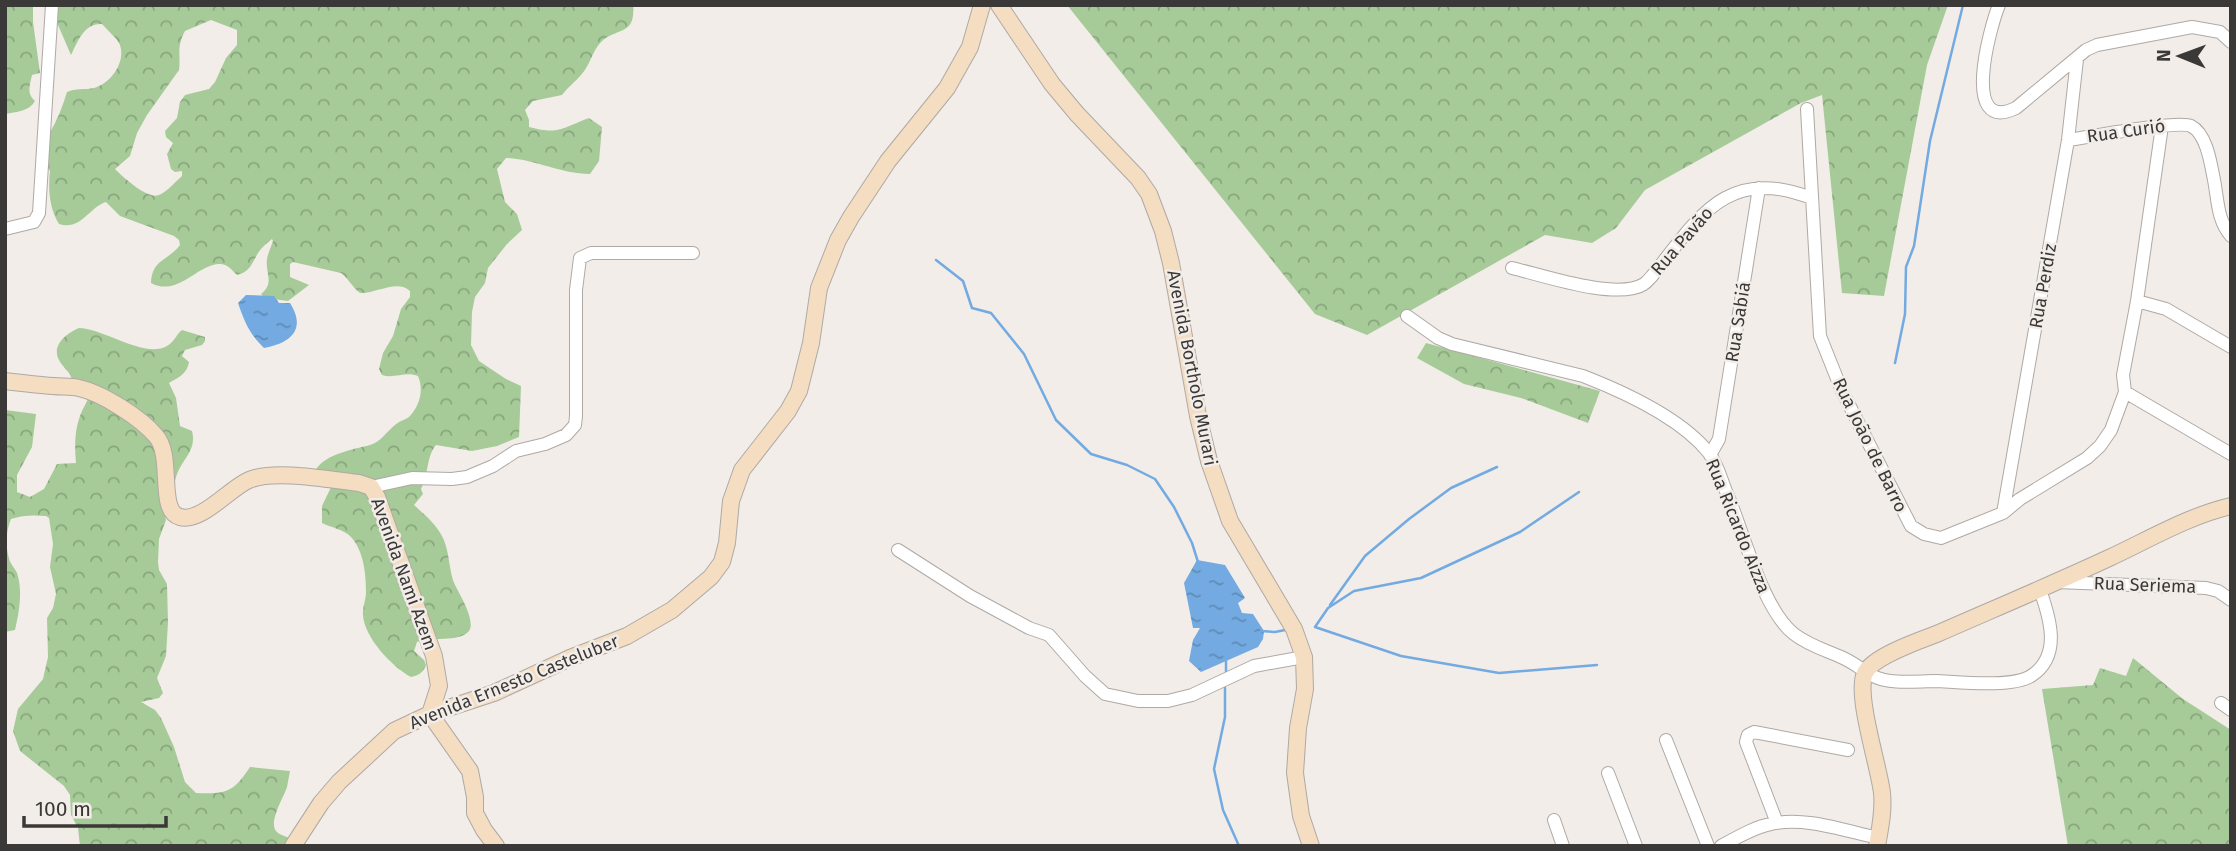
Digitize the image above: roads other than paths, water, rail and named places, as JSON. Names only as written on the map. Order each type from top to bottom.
[{"type":"street","points":[[5,229],[34,222],[39,213],[52,5]]},
{"type":"street","name":"Avenida Ernesto Casteluber","points":[[293,846],[321,803],[359,761],[394,731],[429,715],[494,693],[570,658],[627,636],[672,610],[711,578],[722,562],[727,543],[731,501],[742,470],[788,411],[799,391],[811,343],[819,288],[838,240],[888,160],[947,88],[970,47],[978,27],[982,5]]},
{"type":"street","name":"Avenida Bortholo Murari","points":[[999,5],[1052,84],[1138,178],[1149,194],[1163,231],[1209,461],[1230,521],[1294,629],[1304,657],[1305,689],[1298,728],[1295,773],[1301,816],[1311,846]]},
{"type":"street","points":[[1999,5],[1993,19],[1984,65],[1982,92],[1984,102],[1990,110],[1998,113],[2007,113],[2016,108],[2086,50],[2097,45],[2192,27],[2220,32],[2231,42]]},
{"type":"street","name":"Rua Perdiz","points":[[2003,513],[2068,139],[2077,59]]},
{"type":"street","name":"Rua João de Barro","points":[[1807,109],[1819,336],[1842,391],[1911,526],[1924,534],[1941,538],[2003,513],[2020,499],[2087,458],[2111,430],[2124,392],[2123,375],[2137,301],[2162,126]]},
{"type":"street","name":"Rua Curió","points":[[2068,139],[2181,124],[2192,127],[2199,133],[2212,168],[2220,219],[2231,236]]},
{"type":"street","name":"Rua Pavão","points":[[1512,268],[1601,289],[1634,288],[1644,284],[1652,276],[1696,221],[1715,202],[1738,191],[1759,188],[1782,189],[1811,198]]},
{"type":"street","name":"Rua Sabiá","points":[[1710,454],[1719,439],[1759,188]]},
{"type":"street","points":[[371,487],[412,478],[452,480],[467,477],[493,466],[516,451],[545,444],[566,435],[575,425],[576,416],[576,290],[580,258],[591,253],[693,253]]},
{"type":"street","points":[[2137,301],[2166,309],[2231,347]]},
{"type":"street","name":"Rua Ricardo Aizza","points":[[1407,316],[1438,338],[1452,344],[1583,376],[1625,393],[1676,424],[1710,454],[1769,603],[1778,618],[1793,633],[1843,658],[1865,676],[1897,680],[1987,683],[2025,680],[2041,669],[2050,646],[2050,619],[2040,590]]},
{"type":"street","name":"Avenida Nami Azem","points":[[5,381],[81,388],[140,421],[158,437],[167,469],[167,505],[173,514],[183,518],[196,516],[248,480],[268,475],[359,483],[371,487],[377,497],[434,656],[439,686],[429,715]]},
{"type":"street","points":[[2124,392],[2231,454]]},
{"type":"street","points":[[1721,846],[1755,829],[1777,823],[1802,822],[1878,842],[1882,793],[1864,701],[1865,676],[1875,662],[2040,590],[2203,514],[2231,506]]},
{"type":"street","points":[[898,550],[970,596],[1029,628],[1049,635],[1085,677],[1105,694],[1138,701],[1168,701],[1192,695],[1254,667],[1304,657]]},
{"type":"street","name":"Rua Seriema","points":[[2057,582],[2206,587],[2231,600]]},
{"type":"street","points":[[429,715],[470,771],[475,813],[496,846]]},
{"type":"street","points":[[1777,823],[1746,742],[1748,735],[1754,732],[1848,750]]},
{"type":"street","points":[[1666,740],[1708,846]]},
{"type":"street","points":[[1608,773],[1636,846]]},
{"type":"street","points":[[1554,820],[1563,846]]},
{"type":"water","points":[[246,295],[274,296],[279,303],[290,303],[297,321],[293,334],[281,343],[264,348],[248,327],[238,303]]},
{"type":"water","points":[[1197,560],[1225,565],[1245,598],[1238,603],[1242,613],[1253,614],[1264,631],[1258,647],[1201,672],[1189,661],[1193,640],[1200,628],[1193,628],[1184,583]]},
{"type":"waterway","points":[[1895,363],[1905,314],[1906,267],[1914,246],[1930,141],[1963,5]]},
{"type":"waterway","points":[[936,260],[963,281],[972,308],[991,313],[1024,354],[1056,420],[1091,454],[1127,465],[1155,479],[1174,507],[1198,562]]},
{"type":"waterway","points":[[1330,605],[1365,556],[1409,519],[1451,488],[1497,467]]},
{"type":"waterway","points":[[1579,492],[1520,532],[1421,578],[1354,591],[1328,608],[1315,627],[1401,656],[1499,673],[1597,665]]},
{"type":"waterway","points":[[1261,631],[1285,630]]},
{"type":"waterway","points":[[1226,658],[1226,671]]},
{"type":"waterway","points":[[1225,688],[1225,717],[1214,769],[1223,810],[1239,846]]}]
